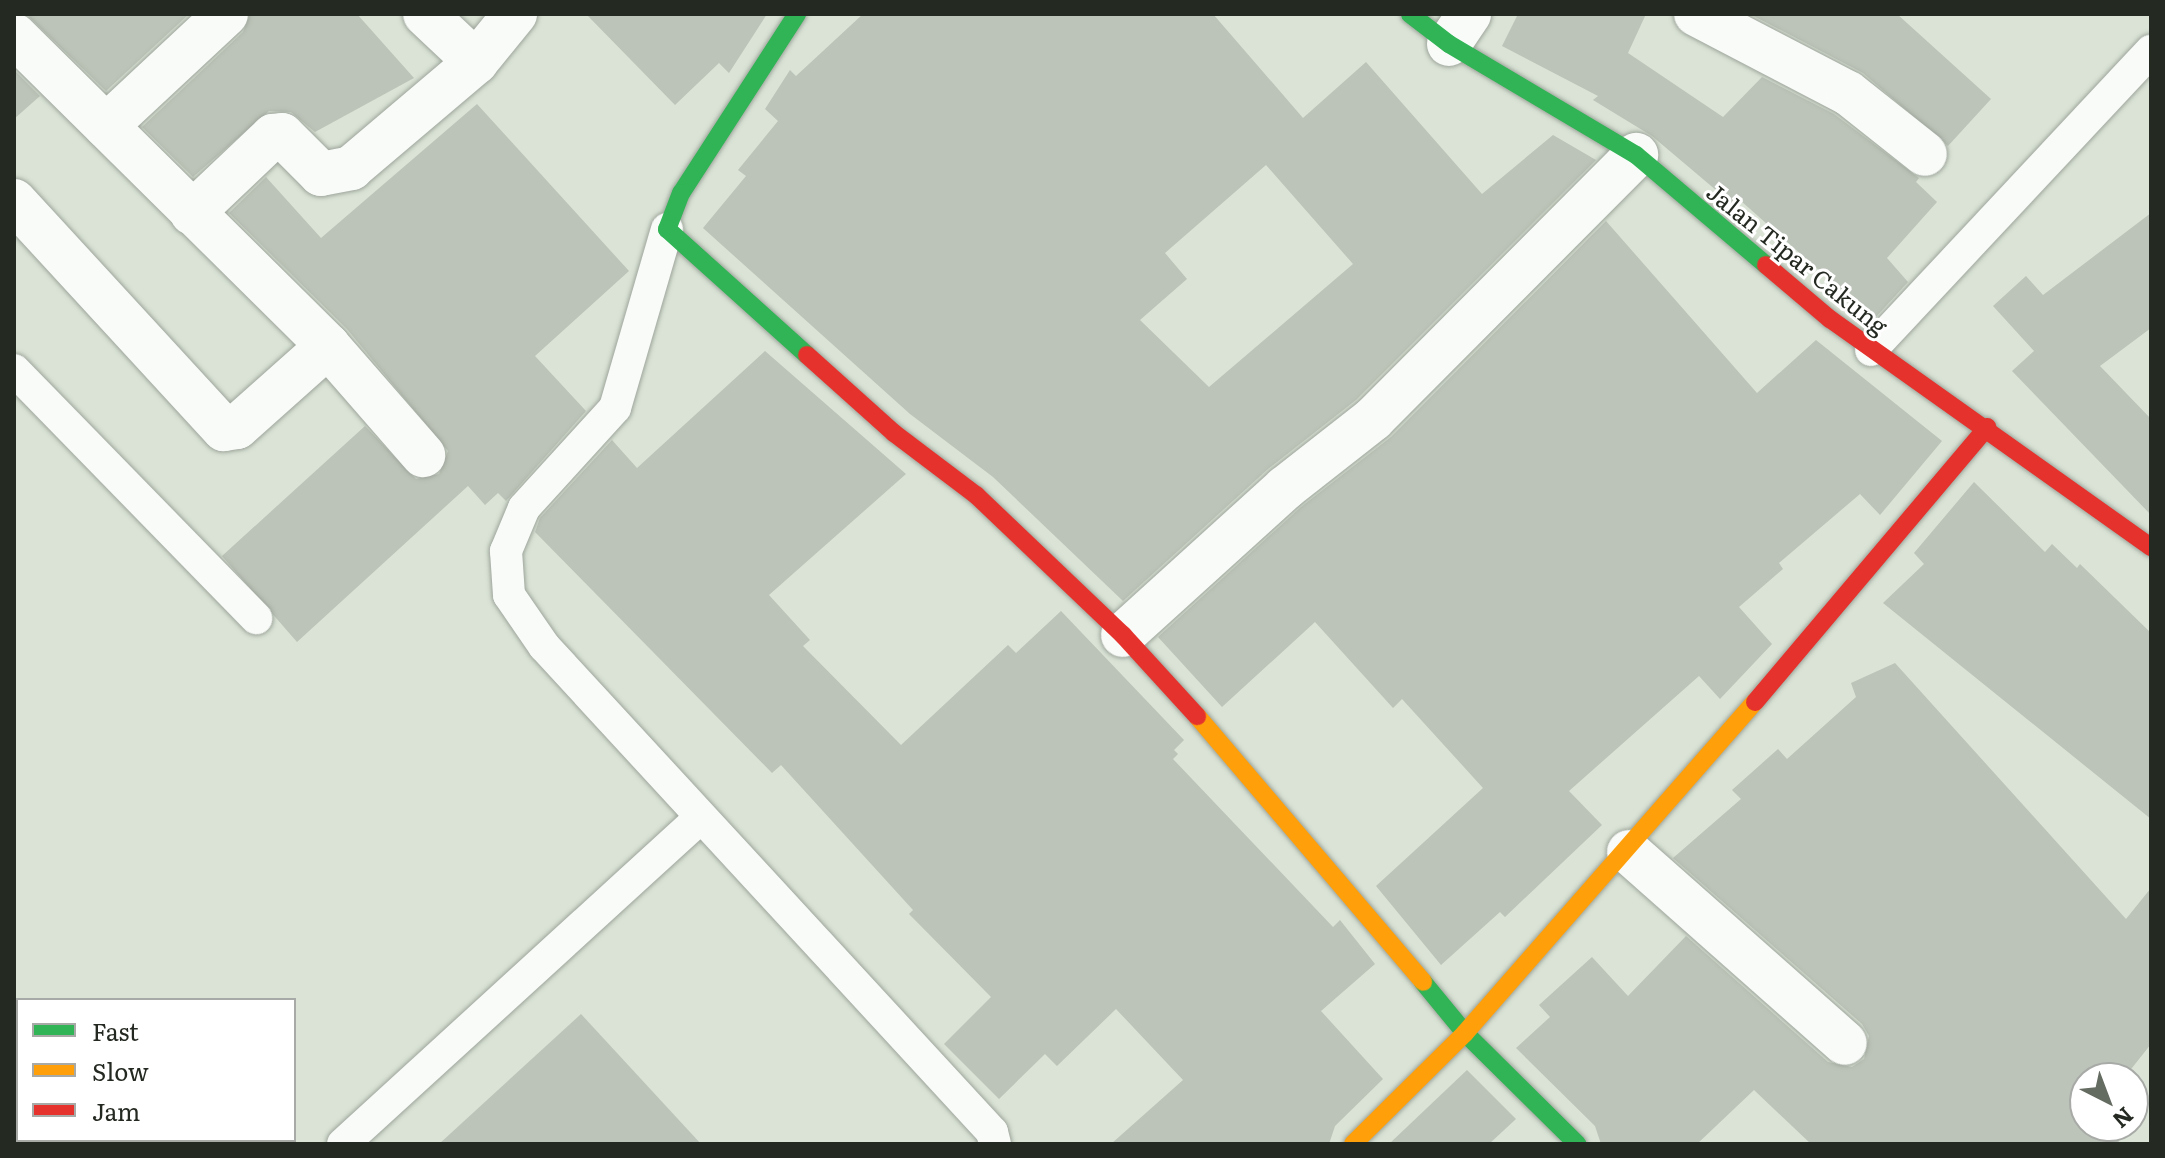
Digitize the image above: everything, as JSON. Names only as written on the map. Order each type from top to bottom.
[{"type":"street","points":[[106,126],[226,14]]},
{"type":"street","points":[[425,14],[476,62]]},
{"type":"street","points":[[192,213],[273,136],[282,135],[321,174],[351,168],[476,62],[515,14]]},
{"type":"street","name":"Jalan Tipar Cakung","points":[[1410,14],[1459,29],[1636,155],[1871,350],[1987,427],[2151,547]]},
{"type":"street","points":[[1696,14],[1848,93],[1925,154]]},
{"type":"street","points":[[785,20],[681,193],[667,229],[894,433],[976,495],[1123,635],[1276,804],[1465,1033],[1577,1144]]},
{"type":"street","points":[[14,35],[328,346],[423,455]]},
{"type":"street","points":[[1123,635],[1285,488],[1373,419],[1636,155]]},
{"type":"street","points":[[14,201],[224,429],[237,427],[328,346]]},
{"type":"street","points":[[1353,1144],[1465,1033],[1629,852],[1987,427]]},
{"type":"street","points":[[1629,852],[1845,1043]]},
{"type":"lane","points":[[1871,350],[2151,51]]},
{"type":"lane","points":[[667,229],[615,408],[524,508],[506,551],[509,595],[544,646],[992,1132],[995,1144]]},
{"type":"lane","points":[[14,370],[256,618]]},
{"type":"lane","points":[[343,1144],[700,818]]},
{"type":"building","points":[[26,14],[189,14],[106,91]]},
{"type":"building","points":[[250,14],[357,14],[414,78],[315,132],[291,112],[269,111],[193,177],[142,127],[243,32]]},
{"type":"building","points":[[586,14],[767,14],[729,73],[719,63],[675,105]]},
{"type":"building","points":[[863,14],[1213,14],[1303,118],[1366,62],[1482,194],[1553,135],[1596,160],[1356,400],[1268,469],[1123,601],[993,477],[910,414],[703,228],[746,176],[738,170],[778,121],[765,109],[790,70],[796,76]],"holes":[[[1266,165],[1353,264],[1209,387],[1140,320],[1187,279],[1165,253]]]},
{"type":"building","points":[[1518,14],[1646,14],[1628,53],[1723,117],[1762,77],[1834,114],[1919,178],[1916,182],[1937,202],[1887,258],[1908,282],[1874,319],[1741,201],[1736,207],[1652,136],[1593,100],[1598,96],[1502,46]]},
{"type":"building","points":[[1750,14],[1897,14],[1991,99],[1948,146],[1863,73]]},
{"type":"building","points":[[14,70],[40,96],[14,119]]},
{"type":"building","points":[[477,104],[629,271],[535,356],[586,411],[506,501],[498,493],[485,505],[468,486],[297,642],[222,556],[365,426],[416,479],[439,474],[448,451],[347,329],[229,213],[266,177],[321,238]]},
{"type":"building","points":[[2151,213],[2151,328],[2100,366],[2151,419],[2151,515],[2012,371],[2034,351],[1993,306],[2026,276],[2043,295]]},
{"type":"building","points":[[1606,221],[1757,393],[1816,340],[1942,441],[1880,515],[1860,494],[1779,563],[1783,569],[1739,607],[1772,644],[1720,699],[1699,676],[1569,791],[1602,825],[1505,917],[1500,912],[1441,965],[1376,886],[1483,788],[1402,699],[1393,708],[1315,622],[1222,707],[1158,637],[1301,507],[1391,437]]},
{"type":"building","points":[[765,351],[906,474],[769,595],[810,640],[803,646],[901,745],[1008,645],[1016,653],[1061,611],[1184,740],[1174,750],[1178,754],[1173,759],[1333,927],[1340,920],[1375,964],[1321,1011],[1383,1079],[1335,1126],[1329,1144],[1111,1144],[1183,1080],[1116,1009],[1057,1066],[1045,1054],[999,1099],[944,1044],[991,997],[909,914],[913,910],[781,765],[772,773],[535,532],[540,518],[612,440],[637,468]]},
{"type":"building","points":[[1974,482],[2045,552],[2052,544],[2077,568],[2080,564],[2151,633],[2151,819],[1883,603],[1924,564],[1914,553]]},
{"type":"building","points":[[1895,663],[2126,919],[2151,888],[2151,1044],[2137,1062],[2069,1062],[2069,1142],[2121,1144],[1811,1144],[1754,1090],[1697,1144],[1601,1144],[1595,1126],[1516,1048],[1550,1017],[1539,1005],[1592,957],[1628,996],[1686,936],[1828,1062],[1852,1067],[1864,1059],[1869,1036],[1862,1024],[1673,858],[1741,799],[1732,790],[1778,749],[1787,759],[1856,697],[1851,683]]},
{"type":"building","points":[[581,1014],[701,1144],[439,1144]]},
{"type":"building","points":[[1467,1070],[1516,1119],[1489,1144],[1389,1144]]},
{"type":"traffic: fast","points":[[797,14],[681,193],[667,229],[807,355]]},
{"type":"traffic: fast","points":[[1410,14],[1449,44],[1636,155],[1766,265]]},
{"type":"traffic: fast","points":[[1423,982],[1465,1033],[1577,1144]]},
{"type":"traffic: slow","points":[[1353,1144],[1465,1033],[1755,702]]},
{"type":"traffic: slow","points":[[1197,716],[1423,982]]},
{"type":"traffic: jam","points":[[1766,265],[1830,319],[2151,547]]},
{"type":"traffic: jam","points":[[807,355],[894,433],[976,495],[1123,635],[1197,716]]},
{"type":"traffic: jam","points":[[1755,702],[1987,427]]}]
